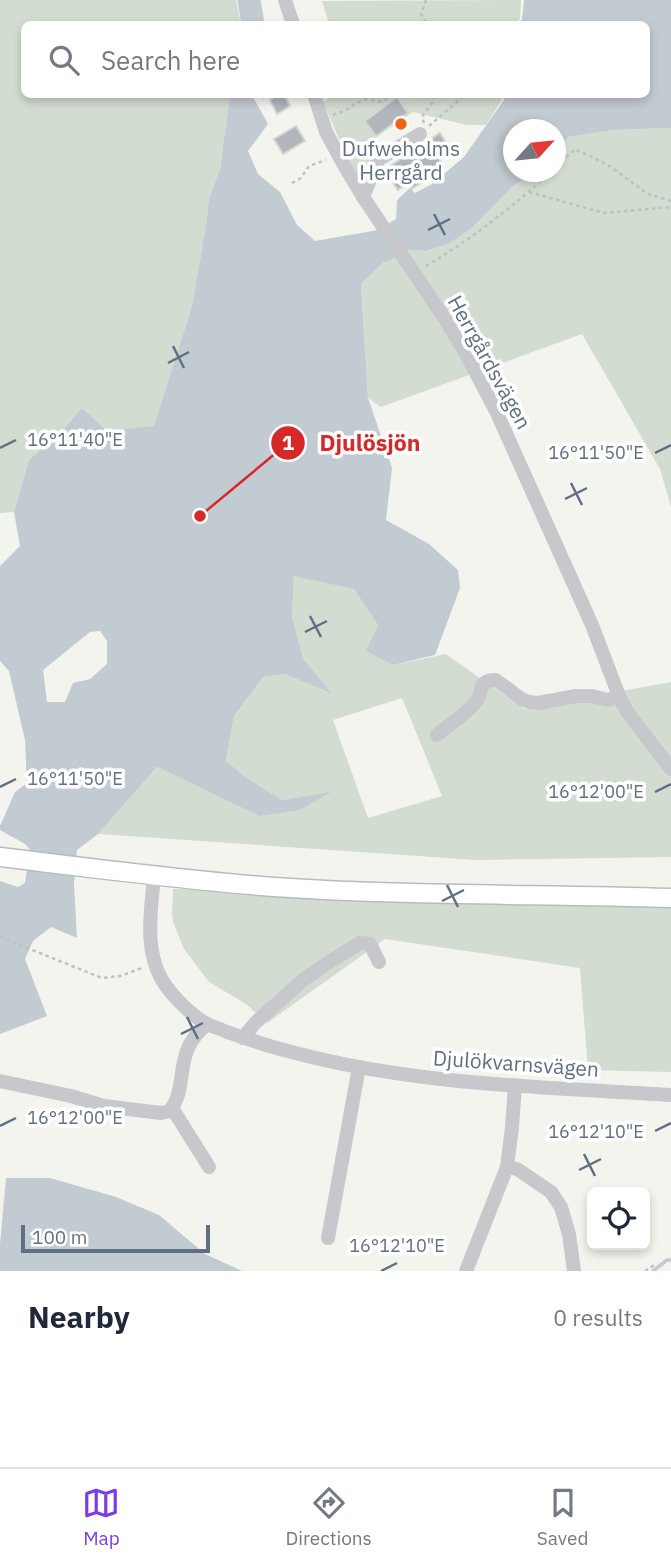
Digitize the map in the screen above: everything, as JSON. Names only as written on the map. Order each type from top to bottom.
[{"type":"main road","points":[[0,857],[154,876],[274,887],[671,898]]},
{"type":"street","points":[[285,0],[291,21]]},
{"type":"street","name":"Herrgårdsvägen","points":[[315,98],[326,132],[363,197],[466,355],[496,411],[592,625],[619,696],[628,713],[671,769]]},
{"type":"street","points":[[363,197],[378,160],[420,134]]},
{"type":"street","points":[[437,735],[477,701],[486,681],[496,680],[523,700],[530,702],[592,695],[608,700],[619,696]]},
{"type":"street","name":"Djulökvarnsvägen","points":[[154,876],[151,936],[155,963],[164,983],[182,1004],[207,1024],[310,1058],[432,1079],[671,1095]]},
{"type":"street","points":[[243,1038],[274,1004],[303,980],[360,943],[370,944],[379,962]]},
{"type":"street","points":[[0,1081],[104,1106],[161,1113],[170,1111],[177,1102],[186,1051],[194,1037],[207,1024]]},
{"type":"street","points":[[328,1238],[359,1067]]},
{"type":"street","points":[[466,1271],[507,1167],[515,1085]]},
{"type":"street","points":[[172,1108],[209,1167]]},
{"type":"street","points":[[507,1167],[517,1169],[551,1192],[561,1208],[569,1234],[574,1271]]},
{"type":"path","points":[[425,21],[421,15],[426,0]]},
{"type":"path","points":[[323,121],[364,99],[383,102],[387,98]]},
{"type":"path","points":[[433,98],[422,117],[426,128],[461,98]]},
{"type":"path","points":[[566,157],[575,149],[608,164],[648,194],[671,201]]},
{"type":"path","points":[[292,183],[301,178],[309,166],[328,159],[337,151]]},
{"type":"path","points":[[415,273],[461,245],[515,205],[540,182]]},
{"type":"path","points":[[529,192],[604,213],[671,207]]},
{"type":"path","points":[[0,936],[102,978],[120,976],[155,963]]},
{"type":"path","points":[[645,1271],[656,1264]]},
{"type":"shaded area","points":[[0,0],[236,0],[240,21],[21,21],[21,98],[230,98],[220,169],[209,199],[192,306],[154,427],[107,431],[82,409],[29,460],[14,512],[0,513]]},
{"type":"shaded area","points":[[521,0],[518,21],[328,21],[322,1]]},
{"type":"shaded area","points":[[524,0],[671,0],[671,128],[613,130],[566,140],[566,119],[503,119],[503,182],[519,182],[472,228],[448,244],[426,251],[406,250],[383,263],[361,284],[368,398],[392,468],[386,520],[429,544],[458,570],[460,588],[435,655],[393,665],[366,651],[378,625],[354,589],[294,576],[292,616],[303,658],[331,693],[285,674],[263,677],[234,716],[226,761],[282,800],[331,792],[300,810],[259,816],[157,767],[98,834],[77,850],[74,884],[77,938],[51,927],[33,941],[25,959],[47,1016],[0,1034],[0,881],[18,887],[25,883],[30,850],[25,844],[0,830],[15,792],[27,783],[25,740],[9,671],[0,661],[0,566],[20,546],[14,512],[29,460],[63,430],[82,408],[107,431],[154,426],[192,306],[209,199],[220,169],[230,98],[254,98],[268,124],[248,151],[258,174],[280,192],[297,225],[315,241],[378,230],[396,219],[397,200],[410,188],[415,193],[432,184],[464,157],[504,98],[650,98],[650,21],[521,21]],"holes":[[[100,631],[107,641],[107,664],[90,679],[73,683],[65,702],[47,702],[43,670],[90,632]]]},
{"type":"shaded area","points":[[328,98],[502,98],[486,125],[466,125],[413,112],[373,139],[356,146],[357,156],[370,160],[362,181],[354,173],[323,102]]},
{"type":"shaded area","points":[[671,128],[671,507],[660,469],[582,334],[381,407],[368,398],[361,284],[383,263],[407,250],[426,251],[448,244],[472,228],[519,182],[566,182],[567,137],[613,130]]},
{"type":"shaded area","points":[[294,575],[354,589],[378,625],[367,651],[393,665],[446,654],[524,709],[671,682],[671,857],[476,860],[98,834],[157,767],[259,816],[328,793],[282,800],[226,762],[234,716],[263,677],[285,674],[330,692],[303,658],[292,616]],"holes":[[[402,698],[442,796],[368,818],[333,720]]]},
{"type":"shaded area","points":[[173,889],[671,905],[671,1072],[588,1070],[580,968],[385,939],[267,1023],[246,1004],[209,982],[184,949],[173,922]]},
{"type":"shaded area","points":[[6,1178],[50,1178],[116,1197],[159,1215],[205,1254],[242,1271],[0,1271]]},
{"type":"building","points":[[286,98],[290,106],[277,114],[270,100]]},
{"type":"building","points":[[396,98],[408,113],[376,136],[365,121]]},
{"type":"building","points":[[296,126],[305,141],[283,154],[274,139]]},
{"type":"building","points":[[440,133],[452,152],[440,160],[444,167],[412,189],[408,183],[398,190],[384,170]]},
{"type":"waterway","points":[[249,0],[252,21]]},
{"type":"waterway","points":[[653,1271],[671,1260]]},
{"type":"place","name":"Dufweholms Herrgård","points":[[401,124]]},
{"type":"place","name":"Djulösjön","points":[[200,516]]}]
